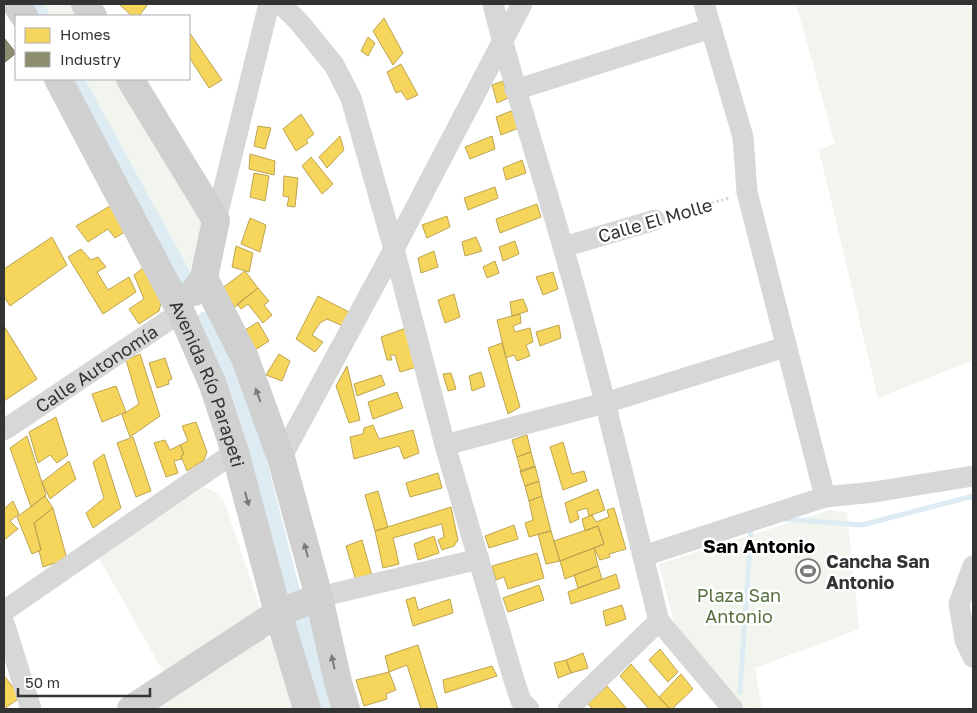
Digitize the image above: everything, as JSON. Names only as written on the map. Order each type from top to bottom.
[{"type":"main road","points":[[16,4],[23,15]]},
{"type":"main road","points":[[85,4],[91,15]]},
{"type":"main road","name":"Avenida Río Parapeti","points":[[59,80],[181,312],[213,385],[307,709]]},
{"type":"main road","points":[[131,80],[216,220]]},
{"type":"main road","name":"Calle Autonomía","points":[[181,312],[204,278],[216,220]]},
{"type":"main road","points":[[204,278],[245,358],[281,458],[319,597],[346,709]]},
{"type":"main road","points":[[136,708],[278,613],[319,597]]},
{"type":"street","points":[[216,220],[269,4]]},
{"type":"street","points":[[281,4],[299,22],[334,64],[351,98],[394,249],[445,445],[514,680],[521,700],[529,709]]},
{"type":"street","points":[[493,4],[515,90],[563,247],[606,402],[659,621],[733,709]]},
{"type":"street","points":[[281,458],[394,249],[522,4]]},
{"type":"street","points":[[704,4],[743,137],[747,192],[785,347],[825,497]]},
{"type":"street","points":[[515,90],[711,28]]},
{"type":"street","name":"Calle El Molle","points":[[563,247],[655,220]]},
{"type":"street","name":"Calle Autonomía","points":[[4,430],[181,312]]},
{"type":"street","points":[[445,445],[606,402],[785,347]]},
{"type":"street","points":[[4,611],[234,452]]},
{"type":"street","points":[[643,556],[825,497],[874,492],[973,476]]},
{"type":"street","points":[[319,597],[479,559]]},
{"type":"street","points":[[973,566],[959,604],[965,640],[973,657]]},
{"type":"street","points":[[568,709],[659,621]]},
{"type":"street","points":[[4,623],[31,709]]},
{"type":"path","name":"Calle El Molle","points":[[655,220],[747,192]]},
{"type":"green space","points":[[26,4],[71,4],[78,15],[33,15]]},
{"type":"green space","points":[[796,4],[969,4],[973,13],[973,360],[878,398],[819,150],[835,144]]},
{"type":"green space","points":[[69,80],[119,80],[202,215],[193,269],[183,293]]},
{"type":"green space","points":[[204,487],[215,492],[224,501],[261,610],[165,675],[99,558]]},
{"type":"green space","name":"Plaza San Antonio","points":[[830,510],[847,512],[859,629],[755,668],[762,709],[747,709],[677,634],[659,564]]},
{"type":"green space","points":[[257,636],[271,640],[293,709],[153,709]]},
{"type":"building: Homes","points":[[119,4],[148,4],[140,15],[131,15]]},
{"type":"building: Homes","points":[[384,18],[403,53],[393,65],[373,31]]},
{"type":"building: Homes","points":[[190,33],[222,80],[209,88],[190,59]]},
{"type":"building: Homes","points":[[368,37],[375,43],[368,56],[361,51]]},
{"type":"building: Homes","points":[[401,64],[418,95],[407,100],[401,91],[396,93],[387,72]]},
{"type":"building: Homes","points":[[503,81],[508,98],[497,103],[492,85]]},
{"type":"building: Homes","points":[[511,111],[517,114],[521,127],[501,135],[496,117]]},
{"type":"building: Homes","points":[[301,114],[314,134],[306,140],[308,143],[296,151],[283,129]]},
{"type":"building: Homes","points":[[258,126],[271,128],[265,149],[254,146]]},
{"type":"building: Homes","points":[[340,136],[344,150],[327,168],[319,157]]},
{"type":"building: Homes","points":[[492,136],[495,149],[470,159],[465,147]]},
{"type":"building: Homes","points":[[250,154],[275,161],[274,175],[249,169]]},
{"type":"building: Homes","points":[[311,157],[333,184],[322,194],[302,166]]},
{"type":"building: Homes","points":[[522,160],[526,173],[506,180],[503,168]]},
{"type":"building: Homes","points":[[254,173],[269,176],[265,201],[250,197]]},
{"type":"building: Homes","points":[[284,176],[298,178],[295,207],[287,206],[289,197],[283,196]]},
{"type":"building: Homes","points":[[495,187],[498,198],[468,210],[464,198]]},
{"type":"building: Homes","points":[[537,204],[541,217],[500,233],[496,219]]},
{"type":"building: Homes","points":[[110,206],[125,232],[115,238],[108,229],[88,242],[76,226]]},
{"type":"building: Homes","points":[[447,216],[450,227],[427,238],[422,225]]},
{"type":"building: Homes","points":[[250,218],[266,225],[260,252],[241,244]]},
{"type":"building: Homes","points":[[52,237],[67,265],[10,306],[4,297],[4,269]]},
{"type":"building: Homes","points":[[476,237],[482,251],[465,256],[462,242]]},
{"type":"building: Homes","points":[[515,241],[519,254],[503,261],[499,247]]},
{"type":"building: Homes","points":[[236,246],[253,253],[249,272],[232,267]]},
{"type":"building: Homes","points":[[81,249],[91,260],[98,257],[106,267],[97,272],[108,290],[129,277],[136,292],[103,314],[68,257]]},
{"type":"building: Homes","points":[[434,251],[438,267],[421,273],[418,258]]},
{"type":"building: Homes","points":[[495,261],[499,273],[487,278],[483,267]]},
{"type":"building: Homes","points":[[144,267],[162,299],[159,311],[139,324],[129,309],[144,299],[134,275]]},
{"type":"building: Homes","points":[[245,271],[258,288],[235,307],[221,289]]},
{"type":"building: Homes","points":[[553,272],[558,289],[543,295],[536,277]]},
{"type":"building: Homes","points":[[258,288],[269,301],[264,305],[272,315],[263,323],[248,304],[241,309],[237,304]]},
{"type":"building: Homes","points":[[454,294],[460,317],[445,323],[438,300]]},
{"type":"building: Homes","points":[[318,296],[351,313],[343,326],[327,319],[320,323],[312,335],[323,342],[315,352],[296,339]]},
{"type":"building: Homes","points":[[523,299],[528,311],[512,316],[510,302]]},
{"type":"building: Homes","points":[[520,314],[521,323],[513,326],[515,332],[530,328],[533,342],[526,345],[530,356],[517,361],[514,355],[506,358],[497,320]]},
{"type":"building: Homes","points":[[258,322],[269,341],[255,350],[245,330]]},
{"type":"building: Homes","points":[[559,325],[561,338],[540,346],[536,332]]},
{"type":"building: Homes","points":[[4,326],[37,379],[4,401]]},
{"type":"building: Homes","points":[[409,327],[417,367],[400,372],[395,355],[390,355],[392,360],[387,360],[381,337]]},
{"type":"building: Homes","points":[[502,343],[520,407],[508,414],[488,348]]},
{"type":"building: Homes","points":[[140,354],[160,416],[130,437],[122,415],[139,404],[126,360]]},
{"type":"building: Homes","points":[[279,354],[290,361],[282,381],[266,375]]},
{"type":"building: Homes","points":[[165,358],[172,379],[168,381],[169,384],[157,388],[149,363]]},
{"type":"building: Homes","points":[[347,366],[360,420],[349,423],[336,386]]},
{"type":"building: Homes","points":[[481,372],[485,386],[472,391],[469,376]]},
{"type":"building: Homes","points":[[451,373],[456,389],[448,391],[443,374]]},
{"type":"building: Homes","points":[[381,375],[385,385],[357,396],[354,384]]},
{"type":"building: Homes","points":[[116,386],[126,412],[102,422],[92,394]]},
{"type":"building: Homes","points":[[397,392],[403,408],[373,419],[368,402]]},
{"type":"building: Homes","points":[[56,417],[68,455],[57,463],[50,455],[38,463],[29,432]]},
{"type":"building: Homes","points":[[196,422],[207,452],[204,460],[187,471],[181,456],[184,454],[180,445],[188,441],[182,426]]},
{"type":"building: Homes","points":[[373,425],[379,439],[413,430],[419,453],[404,459],[399,446],[354,459],[350,437],[363,434],[364,428]]},
{"type":"building: Homes","points":[[527,435],[531,452],[517,457],[512,440]]},
{"type":"building: Homes","points":[[27,436],[46,495],[31,507],[10,448]]},
{"type":"building: Homes","points":[[133,437],[151,491],[136,497],[117,443]]},
{"type":"building: Homes","points":[[165,440],[170,450],[180,445],[184,454],[181,456],[182,459],[174,461],[178,473],[166,477],[154,443]]},
{"type":"building: Homes","points":[[563,442],[572,474],[584,471],[587,481],[563,490],[550,447]]},
{"type":"building: Homes","points":[[531,452],[535,467],[521,472],[517,457]]},
{"type":"building: Homes","points":[[104,454],[121,508],[93,528],[86,513],[104,498],[93,462]]},
{"type":"building: Homes","points":[[69,461],[76,479],[50,499],[42,482]]},
{"type":"building: Homes","points":[[535,466],[539,481],[525,486],[520,471]]},
{"type":"building: Homes","points":[[438,473],[442,488],[410,497],[406,483]]},
{"type":"building: Homes","points":[[539,481],[542,496],[529,501],[525,486]]},
{"type":"building: Homes","points":[[598,489],[605,510],[589,516],[587,508],[577,511],[579,519],[570,523],[565,503]]},
{"type":"building: Homes","points":[[378,491],[388,527],[375,531],[365,495]]},
{"type":"building: Homes","points":[[45,496],[53,508],[34,523],[41,550],[32,554],[17,517]]},
{"type":"building: Homes","points":[[542,496],[551,531],[529,537],[525,523],[533,520],[529,501]]},
{"type":"building: Homes","points":[[13,501],[19,514],[10,521],[18,529],[4,540],[4,509]]},
{"type":"building: Homes","points":[[451,507],[458,540],[454,546],[442,550],[438,540],[444,537],[442,524],[393,538],[399,564],[383,568],[375,531]]},
{"type":"building: Homes","points":[[53,508],[67,559],[43,567],[34,523]]},
{"type":"building: Homes","points":[[614,508],[626,549],[609,554],[610,557],[600,560],[594,548],[604,544],[598,526],[585,531],[582,519],[592,515],[596,522],[609,517],[607,510]]},
{"type":"building: Homes","points":[[514,525],[518,539],[489,548],[485,536]]},
{"type":"building: Homes","points":[[598,526],[604,544],[560,561],[554,541]]},
{"type":"building: Homes","points":[[551,531],[560,561],[546,564],[538,534]]},
{"type":"building: Homes","points":[[434,536],[439,553],[418,560],[414,544]]},
{"type":"building: Homes","points":[[362,540],[372,576],[356,581],[346,546]]},
{"type":"building: Homes","points":[[594,548],[598,566],[565,579],[560,561]]},
{"type":"building: Homes","points":[[537,553],[544,578],[508,589],[504,577],[496,580],[492,566]]},
{"type":"building: Homes","points":[[598,566],[602,579],[578,588],[574,575]]},
{"type":"building: Homes","points":[[616,574],[620,588],[571,604],[568,592]]},
{"type":"building: Homes","points":[[539,585],[544,600],[508,612],[503,598]]},
{"type":"building: Homes","points":[[415,597],[418,610],[450,599],[453,613],[413,626],[406,600]]},
{"type":"building: Homes","points":[[622,605],[626,619],[606,626],[603,611]]},
{"type":"building: Homes","points":[[418,645],[438,709],[421,709],[407,665],[389,672],[385,656]]},
{"type":"building: Homes","points":[[660,649],[678,672],[668,682],[649,660]]},
{"type":"building: Homes","points":[[583,653],[588,668],[571,673],[566,660]]},
{"type":"building: Homes","points":[[566,660],[571,673],[558,678],[554,663]]},
{"type":"building: Homes","points":[[631,664],[670,709],[649,709],[620,676]]},
{"type":"building: Homes","points":[[492,666],[497,676],[445,693],[443,680]]},
{"type":"building: Homes","points":[[389,672],[396,690],[386,694],[387,699],[364,706],[356,680]]},
{"type":"building: Homes","points":[[681,674],[693,689],[670,709],[659,697]]},
{"type":"building: Homes","points":[[4,678],[21,697],[4,709]]},
{"type":"building: Homes","points":[[607,686],[627,709],[593,709],[588,704]]},
{"type":"building: Industry","points":[[4,38],[15,54],[4,63]]},
{"type":"waterway","points":[[32,4],[39,15]]},
{"type":"waterway","points":[[75,80],[187,286]]},
{"type":"waterway","points":[[206,321],[229,365],[240,395],[290,589]]},
{"type":"waterway","points":[[783,519],[862,525],[973,496]]},
{"type":"waterway","points":[[740,692],[751,531],[753,528]]},
{"type":"waterway","points":[[300,616],[324,709]]},
{"type":"place","name":"Cancha San Antonio","points":[[808,571]]},
{"type":"district","name":"San Antonio","points":[[759,545]]}]
